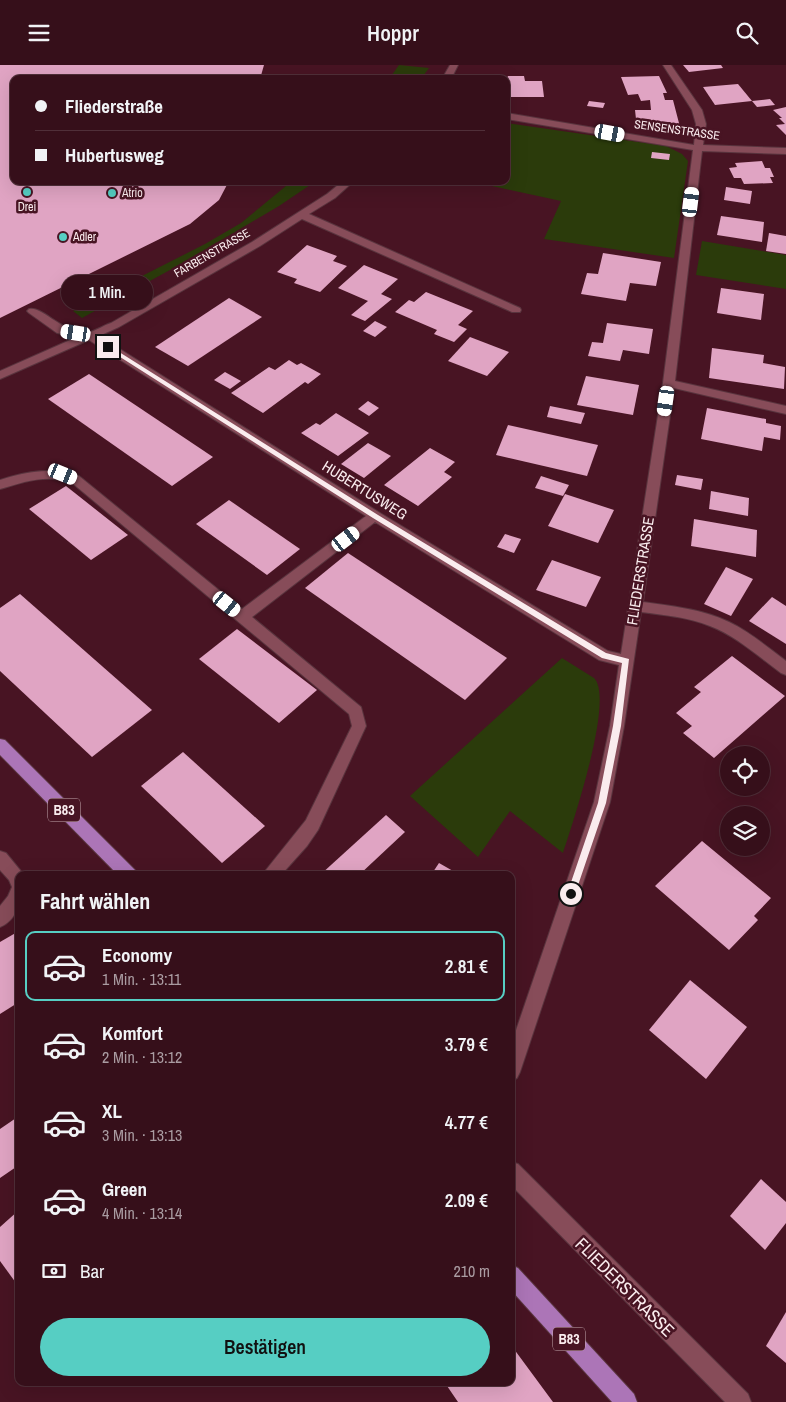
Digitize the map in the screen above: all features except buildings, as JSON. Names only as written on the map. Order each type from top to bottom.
[{"type":"main road","name":"B83","points":[[0,745],[124,871]]},
{"type":"main road","name":"B83","points":[[515,1279],[626,1402]]},
{"type":"street","name":"FLIEDERSTRASSE","points":[[515,1060],[602,803],[617,726],[669,383],[701,124],[697,109],[667,65]]},
{"type":"street","name":"SENSENSTRASSE","points":[[510,118],[697,148],[786,151]]},
{"type":"street","name":"FARBENSTRASSE","points":[[0,375],[115,325],[256,244],[344,185]]},
{"type":"street","points":[[302,215],[516,310]]},
{"type":"street","points":[[33,311],[61,331],[90,336]]},
{"type":"street","name":"HUBERTUSWEG","points":[[90,336],[376,517],[604,656],[626,661]]},
{"type":"street","points":[[669,383],[786,410]]},
{"type":"street","points":[[0,485],[48,473],[63,474],[75,479],[356,711],[359,726],[312,825],[301,841],[274,871]]},
{"type":"street","points":[[242,617],[376,517]]},
{"type":"street","points":[[635,606],[684,613],[716,623],[752,644],[786,669]]},
{"type":"street","points":[[0,857],[15,875]]},
{"type":"street","points":[[0,919],[15,901]]},
{"type":"street","name":"FLIEDERSTRASSE","points":[[515,1175],[740,1402]]},
{"type":"green space","points":[[399,65],[429,68],[424,75],[392,75]]},
{"type":"green space","points":[[510,124],[666,146],[682,154],[688,161],[674,258],[544,239],[561,201],[487,185],[510,185]]},
{"type":"green space","points":[[287,185],[310,185],[279,206],[181,264],[82,318],[73,311],[205,244],[241,223]]},
{"type":"green space","points":[[702,241],[786,255],[786,289],[696,275]]},
{"type":"green space","points":[[562,658],[594,678],[599,690],[596,735],[590,763],[563,853],[510,811],[478,857],[410,796]]},
{"type":"place","name":"Drei","points":[[27,192]]},
{"type":"place","name":"Atrio","points":[[112,193]]},
{"type":"place","name":"Adler","points":[[63,237]]},
{"type":"route","points":[[108,347],[376,517],[604,656],[626,661],[617,726],[602,803],[571,894]]}]
